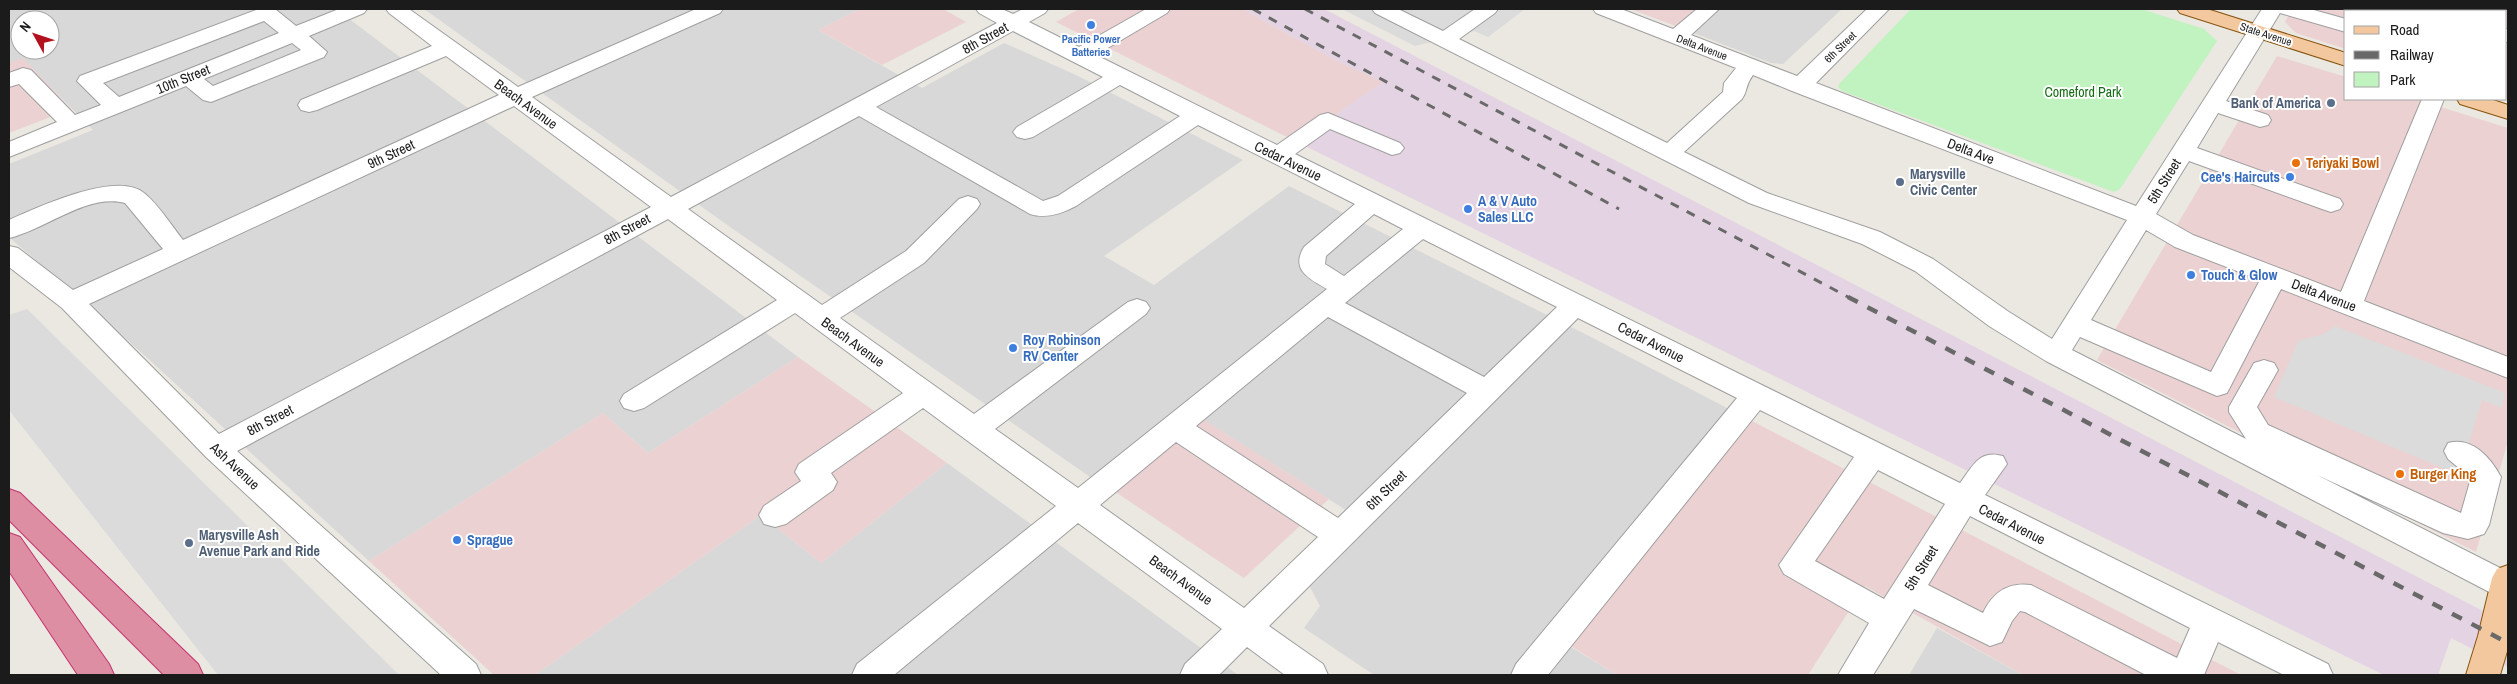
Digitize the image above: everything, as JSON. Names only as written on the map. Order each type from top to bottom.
[{"type":"highway","points":[[9,501],[186,675]]},
{"type":"highway","points":[[9,546],[97,675]]},
{"type":"main road","name":"State Avenue","points":[[2187,9],[2344,59]]},
{"type":"main road","points":[[2471,100],[2508,112]]},
{"type":"main road","points":[[2483,675],[2495,636],[2507,582]]},
{"type":"street","name":"10th Street","points":[[9,150],[357,9]]},
{"type":"street","name":"Beach Avenue","points":[[396,9],[1311,675]]},
{"type":"street","name":"9th Street","points":[[71,302],[516,96],[713,9]]},
{"type":"street","name":"Cedar Avenue","points":[[986,9],[2316,675]]},
{"type":"street","name":"8th Street","points":[[216,449],[668,207],[860,107],[1038,9]]},
{"type":"street","points":[[1080,56],[1160,9]]},
{"type":"street","points":[[1382,9],[1758,198],[1871,238],[1924,265],[1999,319],[2056,354],[2507,582]]},
{"type":"street","points":[[1444,40],[1488,9]]},
{"type":"street","name":"Delta Avenue","points":[[1604,9],[1800,86]]},
{"type":"street","points":[[1676,37],[1709,9]]},
{"type":"street","name":"6th Street","points":[[1800,86],[1879,9]]},
{"type":"street","points":[[2275,9],[2344,26]]},
{"type":"street","name":"5th Street","points":[[2056,354],[2258,31],[2275,9]]},
{"type":"street","points":[[116,106],[88,81],[267,12],[294,34]]},
{"type":"street","points":[[309,105],[448,47]]},
{"type":"street","points":[[1669,153],[1734,94],[1735,83],[1749,66]]},
{"type":"street","points":[[9,80],[23,75],[71,124]]},
{"type":"street","points":[[1025,132],[1120,76]]},
{"type":"street","name":"Delta Ave","points":[[1800,86],[2142,217]]},
{"type":"street","points":[[2349,305],[2433,100]]},
{"type":"street","points":[[2213,104],[2260,120]]},
{"type":"street","points":[[860,107],[1039,209],[1055,207],[1067,201],[1197,115]]},
{"type":"street","points":[[1278,155],[1328,120],[1392,148]]},
{"type":"street","points":[[2183,151],[2331,204]]},
{"type":"street","points":[[9,230],[72,204],[111,194],[125,194],[134,197],[179,252]]},
{"type":"street","points":[[1372,202],[1313,253],[1312,268],[1335,296],[1486,391]]},
{"type":"street","points":[[821,318],[915,257],[968,204]]},
{"type":"street","name":"Delta Avenue","points":[[2142,217],[2184,241],[2508,368]]},
{"type":"street","points":[[870,675],[1420,227]]},
{"type":"street","name":"Ash Avenue","points":[[9,254],[71,302],[216,449],[464,675]]},
{"type":"street","points":[[2075,324],[2217,386],[2275,276]]},
{"type":"street","points":[[634,401],[796,300]]},
{"type":"street","name":"6th Street","points":[[1197,675],[1576,304]]},
{"type":"street","points":[[974,430],[1137,308]]},
{"type":"street","points":[[2264,370],[2243,407],[2243,412],[2248,421],[2258,432],[2329,468],[2454,524],[2468,527],[2473,525],[2486,477],[2481,469],[2459,450]]},
{"type":"street","points":[[775,515],[822,482],[810,472],[924,393]]},
{"type":"street","points":[[1528,675],[1756,395]]},
{"type":"street","points":[[1175,427],[1340,535]]},
{"type":"street","points":[[1874,454],[1795,564],[1890,619]]},
{"type":"street","name":"5th Street","points":[[1856,675],[1964,500],[1992,464]]},
{"type":"street","points":[[1908,590],[1990,632],[2010,600],[2019,596],[2031,600],[2178,675]]},
{"type":"street","points":[[2187,675],[2209,622]]},
{"type":"shaded area","points":[[9,9],[336,9],[798,357],[648,453],[603,413],[369,561],[143,354],[9,237],[9,164],[93,130],[24,60],[60,60],[60,10],[10,10],[10,60],[20,60],[9,63]]},
{"type":"shaded area","points":[[424,9],[860,9],[818,30],[922,88],[1004,43],[1076,75],[1243,160],[1104,256],[1154,285],[1289,186],[1591,337],[1748,419],[1566,644],[1617,675],[1374,675],[1304,628],[1320,606],[1310,587],[1371,526],[1182,406],[1093,479],[733,229]]},
{"type":"shaded area","points":[[860,9],[943,9],[966,22],[882,65],[818,30]]},
{"type":"shaded area","points":[[1079,9],[1242,9],[1339,62],[1384,82],[1342,110],[1299,143],[1056,22]]},
{"type":"shaded area","points":[[1242,9],[1324,9],[2508,624],[2508,667],[2451,638],[2438,675],[2384,675],[1299,143],[1383,82],[1339,62]]},
{"type":"shaded area","points":[[1342,9],[1525,9],[1488,37],[1474,31],[1415,46]]},
{"type":"shaded area","points":[[1630,9],[1703,9],[1681,28]]},
{"type":"shaded area","points":[[1712,9],[1842,9],[1783,64],[1771,63],[1686,30]]},
{"type":"shaded area","points":[[2292,9],[2398,10],[2344,10],[2344,48],[2296,33],[2285,22]]},
{"type":"shaded area","points":[[2508,9],[2508,99],[2507,10],[2480,10]]},
{"type":"shaded area","points":[[2277,56],[2344,76],[2344,100],[2418,100],[2508,128],[2508,441],[2476,552],[2097,360]]},
{"type":"shaded area","points":[[25,60],[71,109],[9,133],[9,63]]},
{"type":"shaded area","name":"Marysville Ash Avenue Park and Ride","points":[[27,309],[399,675],[218,675],[9,410],[9,315]]},
{"type":"shaded area","points":[[2335,326],[2505,393],[2502,408],[2482,400],[2459,475],[2274,397],[2298,341],[2324,334]]},
{"type":"shaded area","points":[[798,357],[947,463],[821,563],[761,515],[535,675],[494,675],[369,561],[603,413],[648,453]]},
{"type":"shaded area","points":[[1201,418],[1329,499],[1244,578],[1114,491]]},
{"type":"shaded area","points":[[1748,419],[2241,675],[2023,675],[1865,586],[1808,675],[1617,675],[1566,643]]},
{"type":"shaded area","points":[[947,463],[1238,675],[535,675],[761,515],[821,563]]},
{"type":"shaded area","points":[[1937,628],[2023,675],[1909,675]]},
{"type":"green space","name":"Comeford Park","points":[[1911,9],[2141,9],[2204,29],[2217,41],[2120,189],[2114,192],[1842,91],[1838,87],[1840,83]]},
{"type":"railway","points":[[1253,9],[1619,209]]},
{"type":"railway","points":[[1305,9],[1850,298]]},
{"type":"railway","points":[[1848,297],[2508,643]]},
{"type":"place","name":"Pacific Power Batteries","points":[[1091,25]]},
{"type":"place","name":"Bank of America","points":[[2331,103]]},
{"type":"place","name":"Teriyaki Bowl","points":[[2296,163]]},
{"type":"place","name":"Cee's Haircuts","points":[[2290,177]]},
{"type":"place","name":"Marysville Civic Center","points":[[1900,182]]},
{"type":"place","name":"A & V Auto Sales LLC","points":[[1468,209]]},
{"type":"place","name":"Touch & Glow","points":[[2191,275]]},
{"type":"place","name":"Roy Robinson RV Center","points":[[1013,348]]},
{"type":"place","name":"Burger King","points":[[2400,474]]},
{"type":"place","name":"Sprague","points":[[457,540]]},
{"type":"place","name":"Marysville Ash Avenue Park and Ride","points":[[189,543]]}]
